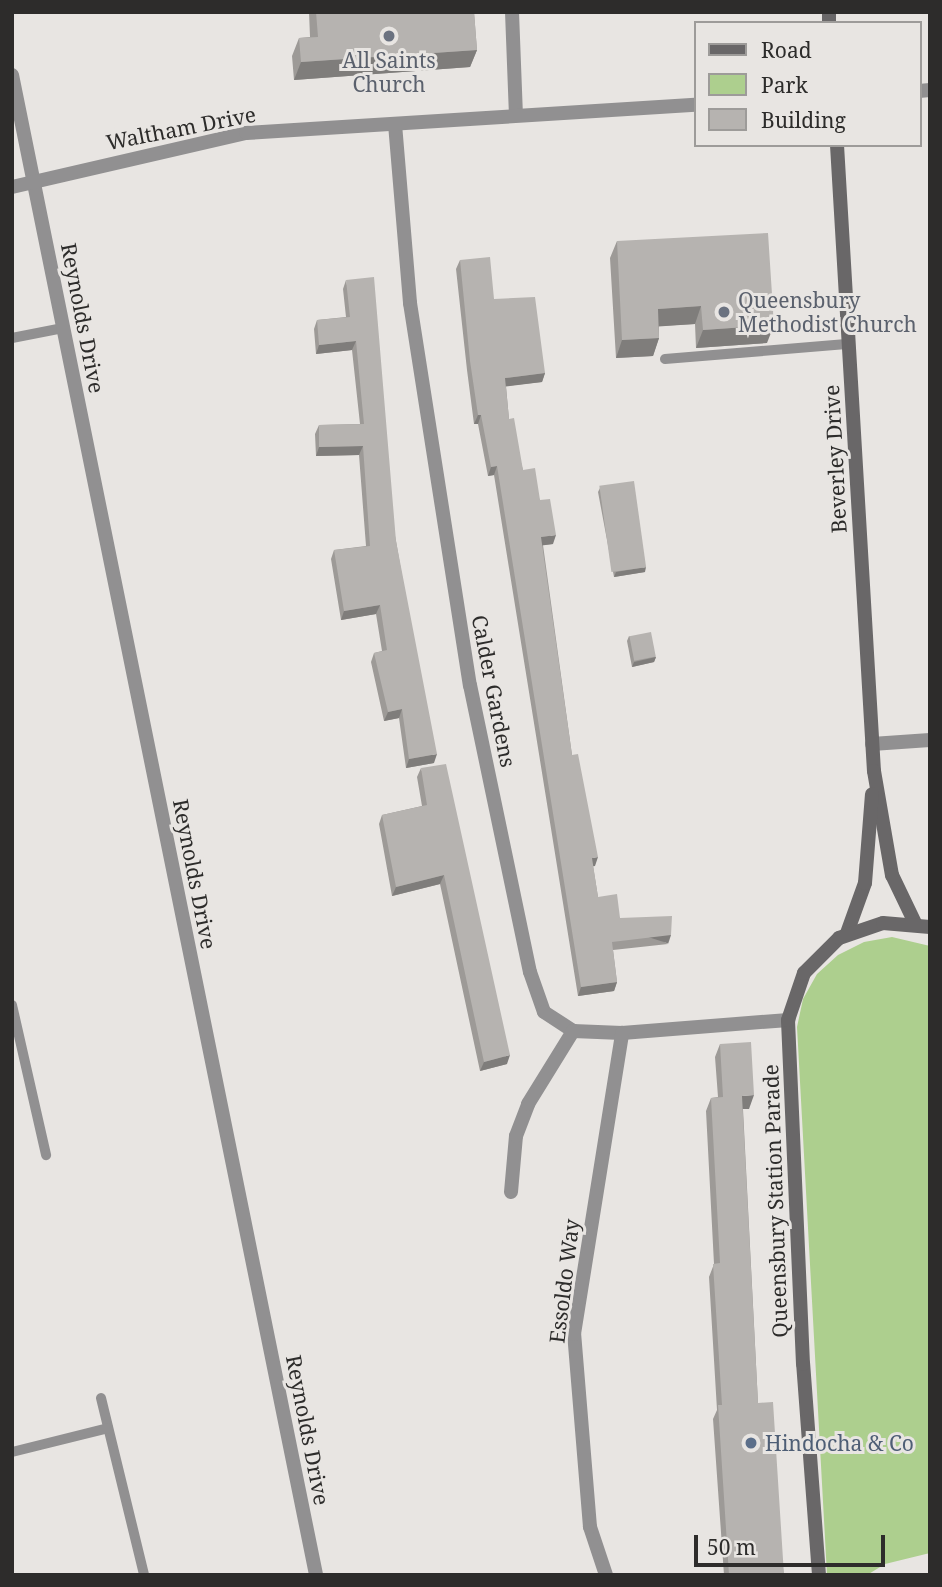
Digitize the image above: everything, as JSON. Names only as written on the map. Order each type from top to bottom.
[{"type":"street","points":[[512,12],[516,116]]},
{"type":"street","name":"Reynolds Drive","points":[[12,75],[316,1575]]},
{"type":"street","name":"Waltham Drive","points":[[12,187],[246,133],[694,105]]},
{"type":"street","name":"Calder Gardens","points":[[395,124],[410,303],[470,685],[530,972],[544,1012],[573,1031]]},
{"type":"street","name":"Beverley Drive","points":[[837,147],[874,771],[892,874],[923,925]]},
{"type":"street","points":[[872,744],[930,740]]},
{"type":"street","name":"Beverley Drive","points":[[847,933],[865,883],[874,771]]},
{"type":"street","name":"Queensbury Station Parade","points":[[819,1575],[803,1364],[788,1020],[804,973],[819,954],[847,933],[872,925],[923,925]]},
{"type":"street","points":[[511,1192],[516,1136],[528,1104],[573,1031],[622,1033],[788,1020]]},
{"type":"street","name":"Essoldo Way","points":[[606,1575],[590,1527],[574,1334],[622,1033]]},
{"type":"lane","points":[[12,338],[63,328]]},
{"type":"lane","points":[[665,359],[849,344]]},
{"type":"lane","points":[[12,1005],[46,1155]]},
{"type":"lane","points":[[101,1398],[144,1575]]},
{"type":"lane","points":[[12,1452],[108,1428]]},
{"type":"green space","points":[[892,937],[930,946],[930,1553],[885,1564],[867,1575],[827,1575],[797,1027],[803,999],[817,974],[838,955],[864,942]]},
{"type":"building","name":"All Saints Church","points":[[316,12],[474,12],[477,50],[301,62],[299,38],[318,37]]},
{"type":"building","name":"Queensbury Methodist Church","points":[[768,233],[774,325],[703,330],[701,306],[658,309],[659,338],[622,340],[617,241]]},
{"type":"building","points":[[490,257],[494,299],[535,297],[545,373],[505,378],[509,419],[514,418],[523,470],[535,468],[540,500],[550,499],[556,535],[541,537],[572,755],[578,754],[598,857],[592,858],[598,897],[617,894],[620,918],[672,916],[671,935],[612,942],[617,982],[581,987],[497,466],[491,467],[481,415],[478,415],[460,260]]},
{"type":"building","points":[[374,277],[396,541],[437,754],[409,759],[402,709],[388,712],[374,653],[387,650],[380,605],[344,611],[334,550],[370,546],[363,446],[319,447],[319,425],[364,424],[356,341],[319,345],[317,320],[350,317],[346,280]]},
{"type":"building","points":[[634,481],[646,567],[611,572],[599,486]]},
{"type":"building","points":[[651,632],[656,657],[634,661],[629,636]]},
{"type":"building","points":[[446,764],[510,1055],[484,1062],[444,875],[396,887],[382,815],[427,805],[421,768]]},
{"type":"building","points":[[751,1042],[754,1095],[742,1096],[758,1403],[773,1402],[784,1575],[729,1575],[718,1405],[722,1405],[713,1264],[720,1263],[711,1098],[723,1097],[720,1044]]},
{"type":"place","name":"All Saints Church","points":[[389,36]]},
{"type":"place","name":"Queensbury Methodist Church","points":[[724,312]]},
{"type":"place","name":"Hindocha & Co","points":[[751,1443]]}]
